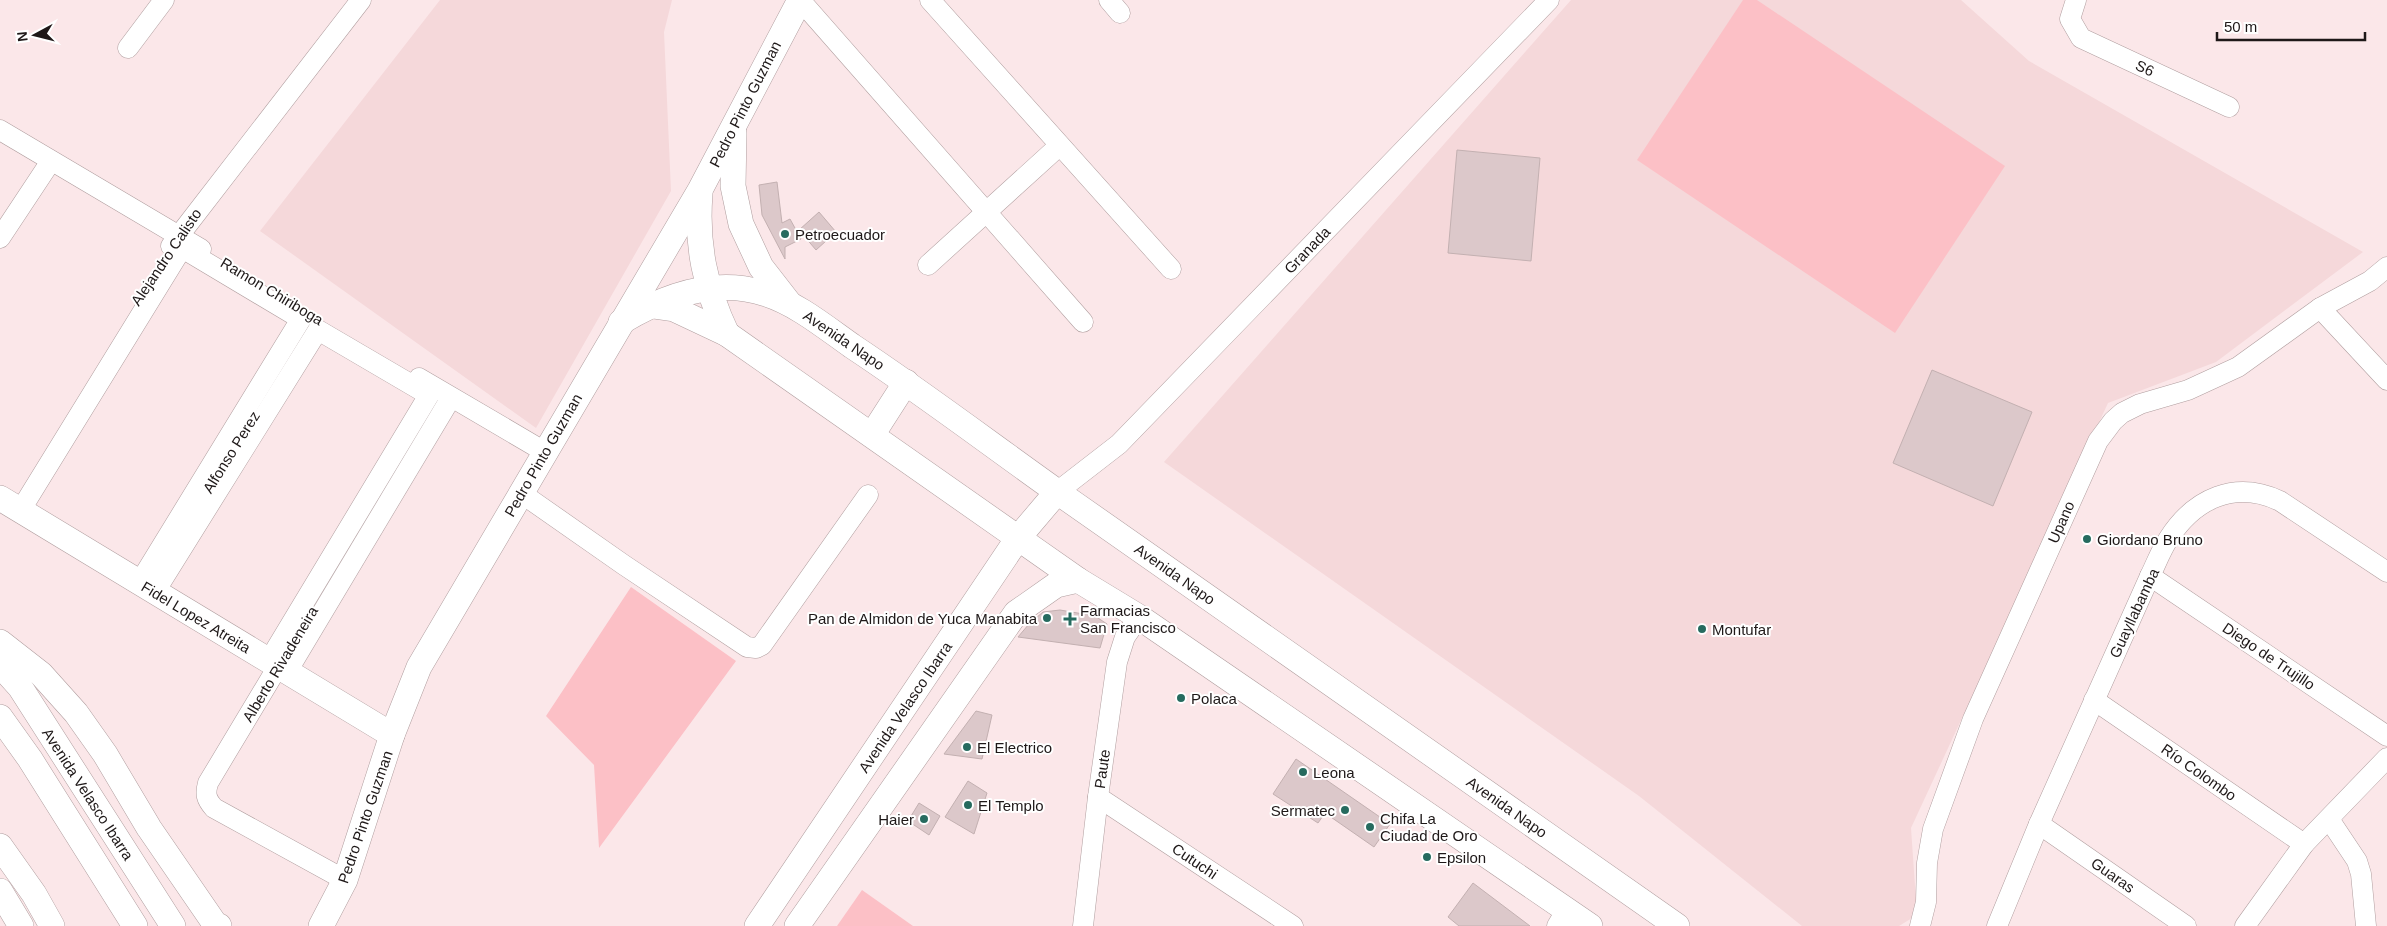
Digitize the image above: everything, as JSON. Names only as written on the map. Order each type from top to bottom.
[{"type":"main road","name":"Pedro Pinto Guzman","points":[[321,926],[345,880],[392,736],[419,667],[700,190],[734,129],[800,0]]},
{"type":"main road","points":[[734,129],[732,186],[741,224],[761,267],[790,304]]},
{"type":"main road","points":[[700,190],[699,239],[708,288],[727,334]]},
{"type":"main road","name":"Avenida Napo","points":[[621,322],[680,294],[708,288],[736,288],[755,291],[790,304],[906,382],[1057,492],[1677,926]]},
{"type":"main road","points":[[653,306],[683,312],[727,334],[1078,580],[1139,617],[1562,918],[1590,926]]},
{"type":"main road","points":[[872,435],[906,382]]},
{"type":"main road","name":"Avenida Velasco Ibarra","points":[[757,926],[1018,538],[1057,492]]},
{"type":"main road","name":"Fidel Lopez Atreita","points":[[12,502],[151,580],[283,659],[392,736]]},
{"type":"main road","points":[[797,926],[1016,613],[1056,585],[1078,580]]},
{"type":"main road","points":[[0,642],[41,674],[76,713],[105,754],[149,828],[215,924],[219,926]]},
{"type":"main road","name":"Avenida Velasco Ibarra","points":[[0,665],[20,687],[173,926]]},
{"type":"main road","name":"Avenida Velasco Ibarra","points":[[0,717],[30,759],[135,926]]},
{"type":"main road","points":[[0,846],[34,894],[52,926]]},
{"type":"main road","points":[[0,866],[34,926]]},
{"type":"main road","points":[[0,891],[22,926]]},
{"type":"street","points":[[128,48],[164,0]]},
{"type":"street","name":"Alejandro Calisto","points":[[12,502],[178,235],[361,0]]},
{"type":"street","points":[[800,0],[1083,322]]},
{"type":"street","points":[[930,0],[1171,269]]},
{"type":"street","name":"Granada","points":[[1057,492],[1119,444],[1549,0]]},
{"type":"street","name":"S6","points":[[2073,9],[2081,38],[2230,107]]},
{"type":"street","name":"Ramon Chiriboga","points":[[0,130],[315,317],[445,399],[545,452]]},
{"type":"street","points":[[928,265],[1059,146]]},
{"type":"street","points":[[0,238],[51,160]]},
{"type":"street","points":[[12,502],[182,248],[301,319],[151,580]]},
{"type":"street","name":"Upano","points":[[1920,926],[1926,902],[1927,863],[1933,829],[1973,718],[2098,441],[2113,421],[2122,413],[2140,404],[2188,390],[2238,367],[2320,308],[2370,281],[2387,267]]},
{"type":"street","points":[[2320,308],[2387,380]]},
{"type":"street","name":"Alfonso Perez","points":[[151,580],[315,317]]},
{"type":"street","points":[[151,580],[318,330],[429,395],[283,659]]},
{"type":"street","name":"Alberto Rivadeneira","points":[[345,880],[214,808],[208,802],[206,793],[208,783],[445,399]]},
{"type":"street","name":"Guayllabamba","points":[[1997,926],[2039,824],[2150,576],[2168,539],[2186,516],[2206,501],[2246,491],[2265,494],[2280,501],[2387,572]]},
{"type":"street","points":[[521,493],[747,647],[756,648],[762,645],[868,495]]},
{"type":"street","name":"Diego de Trujillo","points":[[2150,576],[2387,736]]},
{"type":"street","name":"Paute","points":[[1083,926],[1098,797],[1118,662],[1125,636],[1139,617]]},
{"type":"street","name":"Río Colombo","points":[[2094,700],[2304,844]]},
{"type":"street","points":[[2245,926],[2304,844],[2387,758]]},
{"type":"street","name":"Cutuchi","points":[[1098,797],[1293,926]]},
{"type":"street","points":[[2329,818],[2356,861],[2361,874],[2366,926]]},
{"type":"street","name":"Guaras","points":[[2039,824],[2186,926]]},
{"type":"shaded area","points":[[440,0],[672,0],[664,32],[671,191],[536,428],[260,231]]},
{"type":"shaded area","name":"Montufar","points":[[1571,0],[1961,0],[2029,61],[2363,252],[2216,362],[2108,403],[1911,828],[1917,915],[1899,926],[1802,926],[1639,796],[1164,462]]},
{"type":"shaded area","points":[[1743,0],[1757,0],[2005,166],[1895,333],[1637,160]]},
{"type":"shaded area","points":[[631,587],[736,661],[599,848],[594,765],[546,716]]},
{"type":"shaded area","points":[[862,890],[913,926],[837,926]]},
{"type":"building","points":[[1457,150],[1540,158],[1531,261],[1448,253]]},
{"type":"building","points":[[777,182],[782,223],[790,219],[801,239],[785,247],[785,259],[762,215],[759,185]]},
{"type":"building","points":[[819,212],[836,232],[816,250],[799,230]]},
{"type":"building","points":[[1932,370],[2032,412],[1993,506],[1893,463]]},
{"type":"building","points":[[1060,610],[1095,616],[1107,624],[1100,648],[1018,637],[1043,612]]},
{"type":"building","points":[[976,711],[992,715],[982,759],[944,754]]},
{"type":"building","points":[[1296,759],[1390,824],[1374,847],[1325,813],[1318,823],[1273,794]]},
{"type":"building","name":"El Templo","points":[[968,781],[987,793],[974,834],[945,817]]},
{"type":"building","name":"Haier","points":[[919,803],[940,816],[929,835],[908,821]]},
{"type":"building","points":[[1473,883],[1530,926],[1459,926],[1448,917]]},
{"type":"place","name":"Petroecuador","points":[[785,234]]},
{"type":"place","name":"Giordano Bruno","points":[[2087,539]]},
{"type":"place","name":"Pan de Almidon de Yuca Manabita","points":[[1047,618]]},
{"type":"place","name":"Farmacias San Francisco","points":[[1070,619]]},
{"type":"place","name":"Montufar","points":[[1702,629]]},
{"type":"place","name":"Polaca","points":[[1181,698]]},
{"type":"place","name":"El Electrico","points":[[967,747]]},
{"type":"place","name":"Leona","points":[[1303,772]]},
{"type":"place","name":"El Templo","points":[[968,805]]},
{"type":"place","name":"Sermatec","points":[[1345,810]]},
{"type":"place","name":"Haier","points":[[924,819]]},
{"type":"place","name":"Chifa La Ciudad de Oro","points":[[1370,827]]},
{"type":"place","name":"Epsilon","points":[[1427,857]]}]
